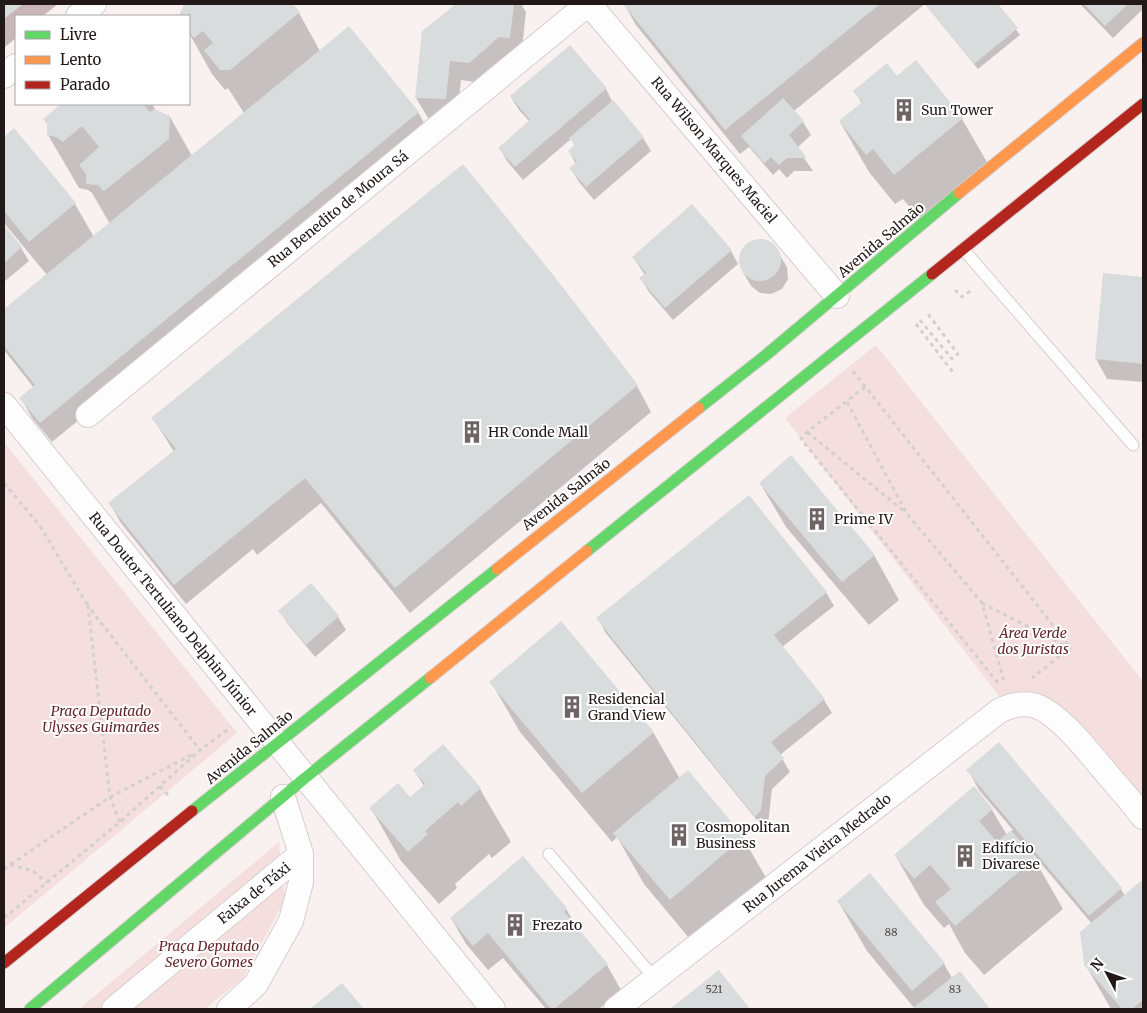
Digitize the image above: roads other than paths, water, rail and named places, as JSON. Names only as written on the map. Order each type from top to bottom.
[{"type":"street","points":[[79,15],[94,4]]},
{"type":"street","name":"Rua Wilson Marques Maciel","points":[[589,4],[837,296]]},
{"type":"street","name":"Rua Benedito de Moura Sá","points":[[88,414],[589,4]]},
{"type":"street","name":"Avenida Salmão","points":[[4,964],[278,742],[766,355],[949,201],[1143,43]]},
{"type":"street","points":[[4,76],[15,67]]},
{"type":"street","points":[[30,1009],[305,778],[1143,104]]},
{"type":"street","points":[[766,355],[767,370]]},
{"type":"street","points":[[769,386],[774,402]]},
{"type":"street","name":"Rua Doutor Tertuliano Delphim Júnior","points":[[4,405],[493,1009]]},
{"type":"street","name":"Rua Jurema Vieira Medrado","points":[[616,1009],[999,711],[1014,702],[1036,706],[1050,713],[1087,751],[1143,817]]},
{"type":"street","points":[[229,1009],[256,984],[291,921],[301,882],[302,854],[283,797]]},
{"type":"street","name":"Faixa de Táxi","points":[[114,1009],[302,854]]},
{"type":"lane","points":[[963,249],[1134,445]]},
{"type":"lane","points":[[549,854],[655,979]]},
{"type":"place","name":"Sun Tower","points":[[904,110]]},
{"type":"place","name":"HR Conde Mall","points":[[472,432]]},
{"type":"place","name":"Prime IV","points":[[817,519]]},
{"type":"place","name":"Residencial Grand View","points":[[572,707]]},
{"type":"place","name":"Cosmopolitan Business","points":[[679,835]]},
{"type":"place","name":"Edifício Divarese","points":[[965,856]]},
{"type":"place","name":"Frezato","points":[[515,925]]},
{"type":"park label","name":"Área Verde dos Juristas","points":[[1033,642]]},
{"type":"park label","name":"Praça Deputado Ulysses Guimarães","points":[[101,720]]},
{"type":"park label","name":"Praça Deputado Severo Gomes","points":[[209,954]]}]
